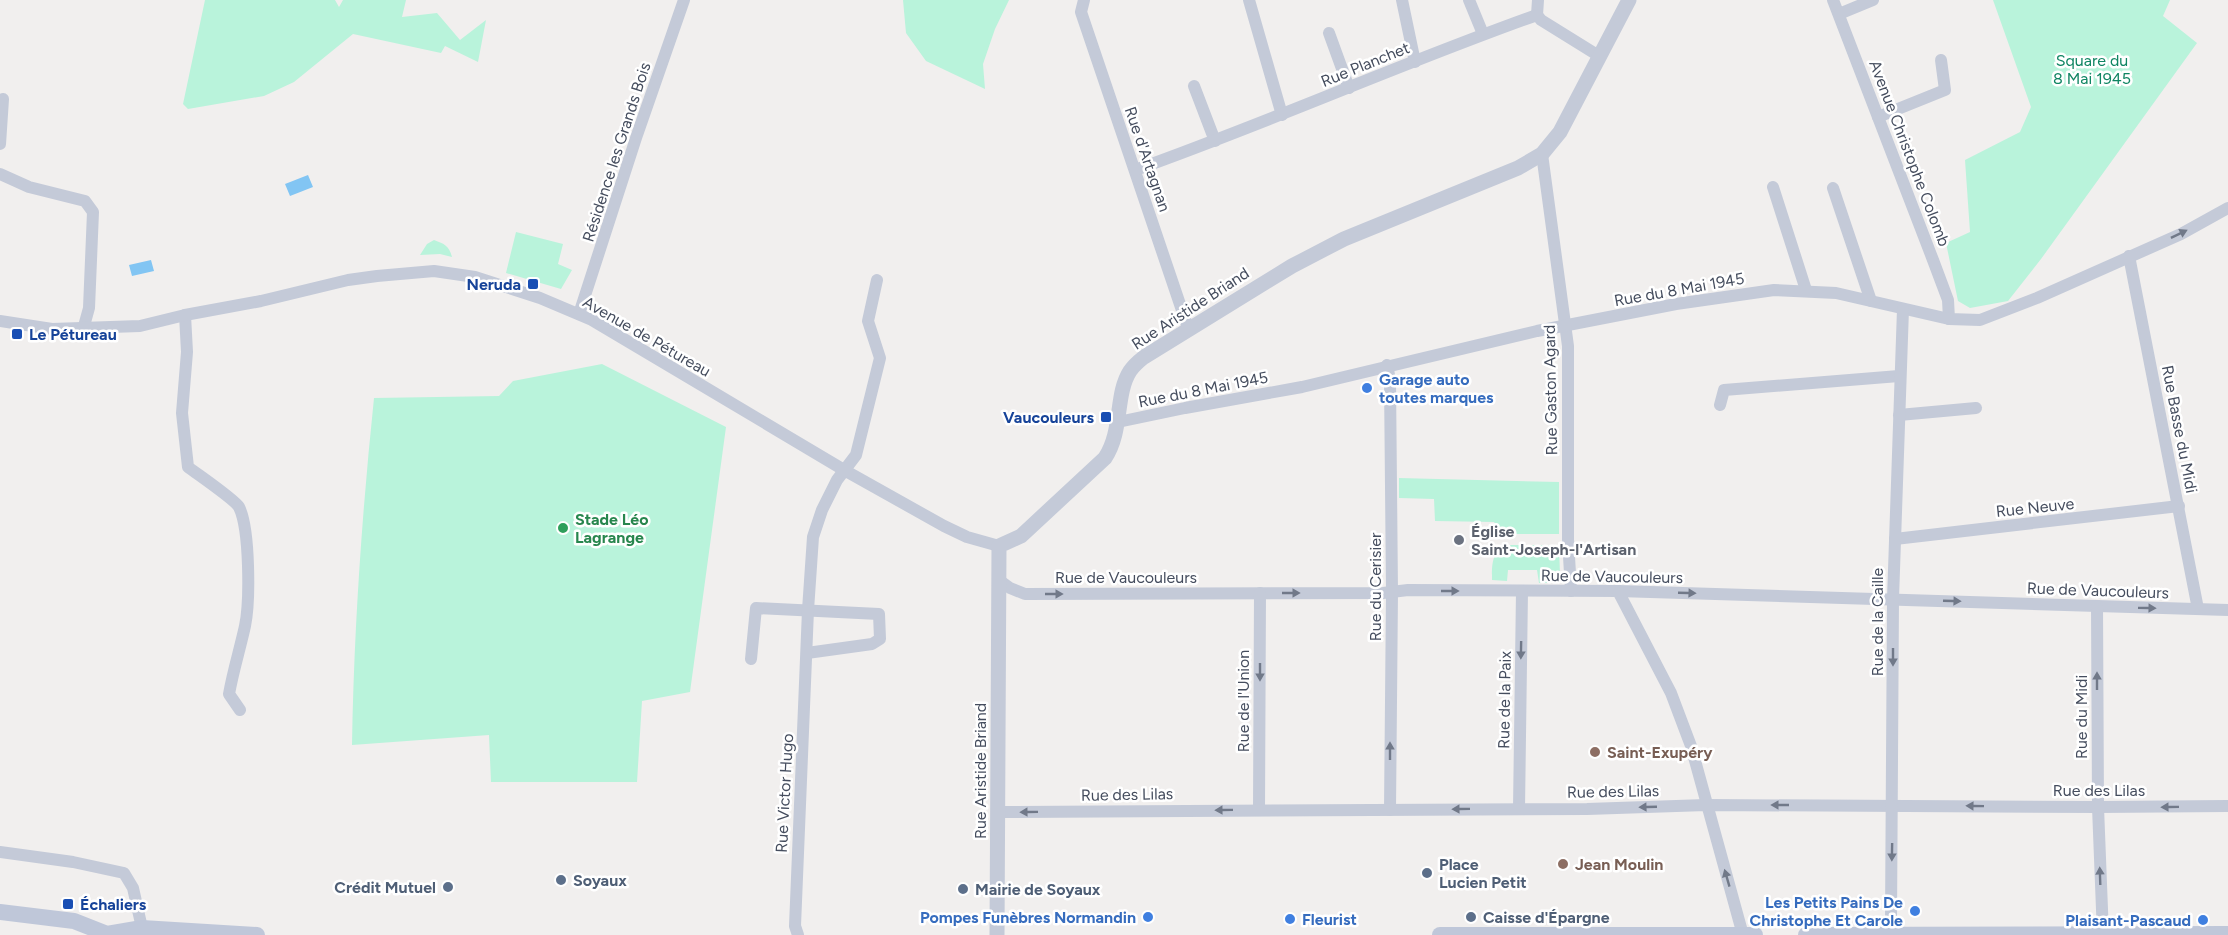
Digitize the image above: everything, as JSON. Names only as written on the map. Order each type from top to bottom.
[{"type":"main road","points":[[0,912],[74,921],[107,935],[142,928],[257,935]]},
{"type":"main road","points":[[1806,935],[2228,934]]},
{"type":"main road","points":[[1440,935],[1755,935]]},
{"type":"street","name":"Résidence les Grands Bois","points":[[579,314],[684,0]]},
{"type":"street","name":"Rue d'Artagnan","points":[[1084,0],[1081,12],[1188,328]]},
{"type":"street","points":[[1249,0],[1282,116]]},
{"type":"street","points":[[1402,0],[1415,62]]},
{"type":"street","points":[[1469,0],[1483,34]]},
{"type":"street","points":[[1538,0],[1537,15],[1541,20],[1599,56]]},
{"type":"street","name":"Rue Aristide Briand","points":[[997,935],[999,546],[1022,536],[1105,458],[1113,447],[1129,372],[1144,357],[1292,266],[1344,239],[1518,168],[1542,154],[1560,132],[1629,0]]},
{"type":"street","name":"Avenue Christophe Colomb","points":[[1833,0],[1948,300],[1949,319]]},
{"type":"street","points":[[1839,14],[1873,0]]},
{"type":"street","name":"Rue Planchet","points":[[1135,170],[1282,116],[1483,34],[1537,15]]},
{"type":"street","points":[[1329,33],[1349,88]]},
{"type":"street","points":[[1878,117],[1945,90],[1941,60]]},
{"type":"street","points":[[1194,86],[1215,141]]},
{"type":"street","points":[[0,144],[3,99]]},
{"type":"street","name":"Rue Gaston Agard","points":[[1542,154],[1568,346],[1568,540],[1571,591]]},
{"type":"street","points":[[0,174],[29,187],[86,201],[93,212],[89,308],[84,326]]},
{"type":"street","points":[[1773,187],[1806,290]]},
{"type":"street","points":[[1833,188],[1871,301]]},
{"type":"street","name":"Rue du 8 Mai 1945","points":[[1118,422],[1302,387],[1537,331],[1676,304],[1774,290],[1836,293],[1949,319],[1980,320],[2037,298],[2181,234],[2228,208]]},
{"type":"street","name":"Rue Basse du Midi","points":[[2129,256],[2198,609]]},
{"type":"street","name":"Avenue de Pétureau","points":[[0,321],[52,329],[84,326],[140,326],[348,280],[435,270],[475,277],[507,286],[579,314],[844,470],[944,526],[967,537],[999,546]]},
{"type":"street","name":"Rue Victor Hugo","points":[[798,935],[795,926],[797,867],[813,537],[822,510],[837,480],[856,455],[880,358],[868,321],[876,280]]},
{"type":"street","name":"Rue de la Caille","points":[[1896,935],[1891,920],[1893,599],[1903,309]]},
{"type":"street","points":[[185,315],[187,352],[182,413],[188,467],[238,505],[246,537],[245,625],[229,694],[240,710]]},
{"type":"street","name":"Rue du Cerisier","points":[[1387,365],[1390,380],[1392,592],[1390,810]]},
{"type":"street","points":[[1720,405],[1724,390],[1899,376]]},
{"type":"street","points":[[1899,415],[1976,408]]},
{"type":"street","name":"Rue Neuve","points":[[1894,539],[2179,506]]},
{"type":"street","name":"Rue de Vaucouleurs","points":[[999,580],[1010,588],[1025,594],[1392,592],[1408,590],[1618,591],[2228,610]]},
{"type":"street","name":"Rue de la Paix","points":[[1519,809],[1522,591]]},
{"type":"street","points":[[1618,591],[1671,693],[1691,746],[1743,935]]},
{"type":"street","name":"Rue de l'Union","points":[[1259,810],[1260,593]]},
{"type":"street","name":"Rue du Midi","points":[[2097,606],[2098,807],[2103,935]]},
{"type":"street","points":[[751,658],[756,608],[879,614],[880,639],[872,644],[807,653]]},
{"type":"street","name":"Rue des Lilas","points":[[998,812],[1587,809],[1706,805],[2228,806]]},
{"type":"street","points":[[0,852],[73,862],[124,873],[133,888],[142,928]]},
{"type":"green space","points":[[205,0],[335,0],[339,7],[343,0],[406,0],[402,17],[437,13],[460,40],[486,20],[478,62],[445,46],[441,53],[353,34],[294,82],[264,96],[188,109],[183,104]]},
{"type":"green space","points":[[903,0],[1009,0],[995,29],[983,64],[985,89],[926,61],[906,33]]},
{"type":"green space","name":"Square du 8 Mai 1945","points":[[1993,0],[2170,0],[2163,16],[2197,43],[2041,259],[2008,301],[1970,308],[1958,301],[1946,243],[1970,232],[1965,160],[2020,132],[2031,107]]},
{"type":"green space","points":[[516,232],[563,244],[558,264],[572,270],[561,289],[506,273]]},
{"type":"green space","points":[[434,240],[446,246],[452,257],[440,254],[420,255],[427,244]]},
{"type":"green space","points":[[602,364],[726,427],[690,692],[642,701],[637,782],[491,782],[489,735],[352,745],[359,571],[374,398],[499,396],[513,381]]},
{"type":"green space","points":[[1399,478],[1559,482],[1559,534],[1503,534],[1494,522],[1435,521],[1434,499],[1399,498]]},
{"type":"green space","points":[[1509,545],[1559,545],[1560,576],[1554,583],[1539,583],[1537,570],[1508,570],[1507,581],[1492,580],[1496,554]]},
{"type":"water","points":[[308,175],[313,187],[290,196],[285,184]]},
{"type":"water","points":[[151,260],[154,271],[132,276],[129,265]]},
{"type":"place","name":"Neruda","points":[[533,284]]},
{"type":"place","name":"Le Pétureau","points":[[17,334]]},
{"type":"place","name":"Garage auto toutes marques","points":[[1367,388]]},
{"type":"place","name":"Vaucouleurs","points":[[1106,417]]},
{"type":"place","name":"Stade Léo Lagrange","points":[[563,528]]},
{"type":"place","name":"Église Saint-Joseph-l'Artisan","points":[[1459,540]]},
{"type":"place","name":"Saint-Exupéry","points":[[1595,752]]},
{"type":"place","name":"Jean Moulin","points":[[1563,864]]},
{"type":"place","name":"Place Lucien Petit","points":[[1427,873]]},
{"type":"place","name":"Soyaux","points":[[561,880]]},
{"type":"place","name":"Crédit Mutuel","points":[[448,887]]},
{"type":"place","name":"Mairie de Soyaux","points":[[963,889]]},
{"type":"place","name":"Échaliers","points":[[68,904]]},
{"type":"place","name":"Les Petits Pains De Christophe Et Carole","points":[[1915,911]]},
{"type":"place","name":"Pompes Funèbres Normandin","points":[[1148,917]]},
{"type":"place","name":"Caisse d'Épargne","points":[[1471,917]]},
{"type":"place","name":"Fleurist","points":[[1290,919]]},
{"type":"place","name":"Plaisant-Pascaud","points":[[2203,920]]}]
